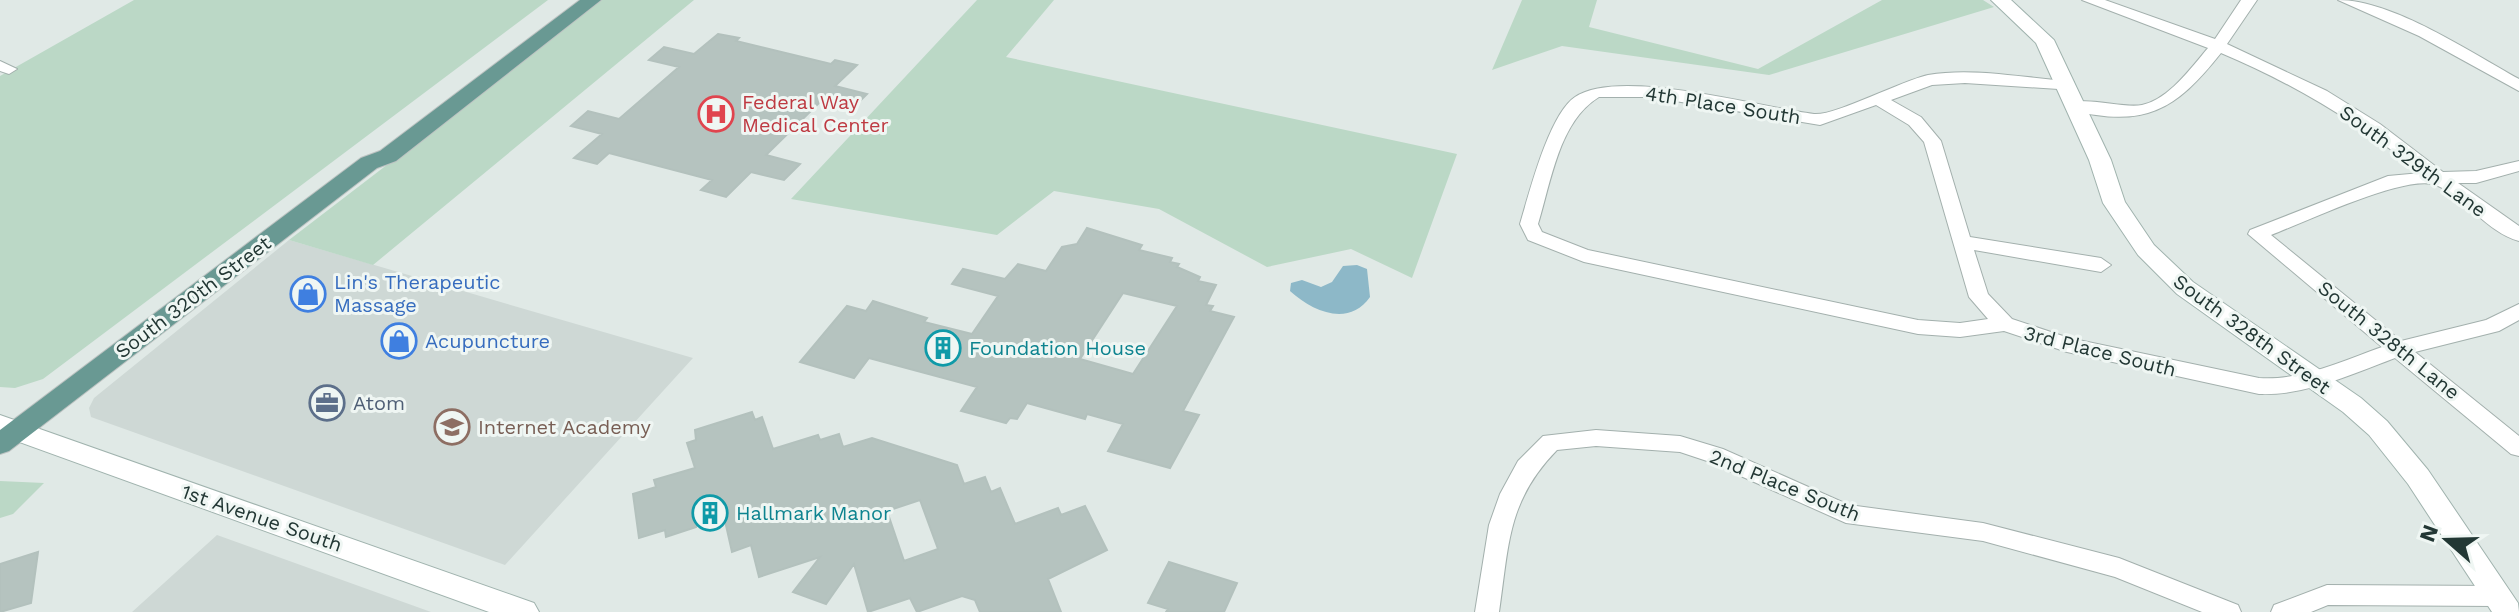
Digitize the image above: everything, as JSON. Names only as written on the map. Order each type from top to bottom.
[{"type":"main road","name":"South 320th Street","points":[[369,163],[371,154],[576,0]]},
{"type":"main road","name":"South 320th Street","points":[[6,434],[369,163],[388,156],[592,0]]},
{"type":"street","name":"South 328th Street","points":[[2000,0],[2044,40],[2100,160],[2114,203],[2146,250],[2185,288],[2365,416],[2397,450],[2503,604]]},
{"type":"street","name":"South 329th Lane","points":[[2090,0],[2220,46],[2350,112],[2436,179],[2519,235]]},
{"type":"street","name":"4th Place South","points":[[1535,236],[1529,217],[1555,141],[1580,100],[1610,90],[1678,96],[1816,120],[1836,117],[1913,84],[1946,78],[2072,96],[2130,111],[2159,106],[2220,46],[2249,0]]},
{"type":"street","points":[[2346,0],[2417,29],[2519,86]]},
{"type":"street","points":[[1877,99],[1915,121],[1932,141],[1965,242],[1979,297],[1991,313],[2005,324]]},
{"type":"street","points":[[2436,179],[2476,177],[2517,166]]},
{"type":"street","name":"South 328th Lane","points":[[2436,179],[2394,180],[2257,234],[2401,348],[2519,448]]},
{"type":"street","name":"3rd Place South","points":[[1535,236],[1595,259],[1890,323],[1960,330],[2005,324],[2067,345],[2221,381],[2277,387],[2314,379],[2401,348],[2492,326],[2516,316],[2519,311]]},
{"type":"street","points":[[1965,242],[2101,265]]},
{"type":"street","name":"1st Avenue South","points":[[6,434],[524,612]]},
{"type":"street","name":"2nd Place South","points":[[1487,612],[1501,525],[1511,494],[1540,450],[1551,442],[1569,439],[1680,444],[1715,455],[1846,514],[1983,532],[2119,568],[2229,612]]},
{"type":"street","points":[[2283,612],[2327,595],[2503,604]]},
{"type":"shaded area","points":[[289,240],[693,358],[505,565],[91,417],[89,408],[94,398]]},
{"type":"shaded area","points":[[217,535],[431,612],[132,612]]},
{"type":"green space","points":[[134,0],[548,0],[43,379],[15,388],[0,387],[0,76]]},
{"type":"green space","points":[[602,0],[694,0],[373,265],[289,240]]},
{"type":"green space","points":[[977,0],[1054,0],[1006,57],[1457,154],[1412,278],[1351,249],[1267,267],[1159,209],[1054,191],[997,235],[791,199]]},
{"type":"green space","points":[[1522,0],[1597,0],[1589,27],[1758,69],[1882,0],[1983,0],[1994,7],[1769,75],[1562,46],[1492,70]]},
{"type":"green space","points":[[0,481],[44,483],[13,514],[0,518]]},
{"type":"water","points":[[1357,265],[1367,269],[1370,297],[1352,312],[1342,314],[1320,310],[1290,291],[1291,283],[1302,280],[1321,287],[1332,282],[1343,266]]},
{"type":"building","name":"Federal Way Medical Center","points":[[718,34],[831,64],[835,60],[857,65],[835,86],[867,94],[853,108],[821,101],[766,155],[800,164],[784,180],[751,172],[726,197],[701,190],[712,180],[609,153],[597,164],[574,158],[602,134],[571,126],[588,111],[619,119],[679,67],[649,60],[664,47],[694,54]]},
{"type":"building","name":"Foundation House","points":[[1087,228],[1142,245],[1139,250],[1172,258],[1170,262],[1179,264],[1177,267],[1200,277],[1198,281],[1216,285],[1206,305],[1213,306],[1210,311],[1234,317],[1183,411],[1199,415],[1170,468],[1108,451],[1123,424],[1087,414],[1085,419],[1027,403],[1017,419],[1010,418],[1006,423],[961,411],[977,387],[869,358],[854,378],[800,362],[847,306],[866,311],[873,301],[927,318],[924,322],[972,334],[998,296],[952,284],[963,269],[1005,279],[1018,264],[1046,271],[1062,247],[1077,244]],"holes":[[[1123,293],[1177,306],[1133,374],[1080,359]]]},
{"type":"building","name":"Hallmark Manor","points":[[752,412],[755,420],[762,417],[773,449],[818,435],[820,440],[839,434],[843,447],[872,438],[957,465],[964,484],[985,477],[991,492],[1000,488],[1015,524],[1058,508],[1061,515],[1085,506],[1107,550],[1048,579],[1061,612],[980,612],[975,600],[962,596],[917,612],[910,598],[868,612],[854,564],[826,604],[793,592],[820,557],[759,577],[751,545],[732,552],[723,512],[695,520],[696,527],[666,537],[665,530],[639,538],[633,494],[656,487],[654,480],[695,468],[687,443],[696,440],[695,430]],"holes":[[[920,500],[938,549],[904,561],[887,511]]]},
{"type":"building","points":[[38,552],[31,603],[0,612],[0,564]]},
{"type":"building","points":[[1169,562],[1237,583],[1224,612],[1166,612],[1168,609],[1148,603]]},
{"type":"place","name":"Federal Way Medical Center","points":[[716,114]]},
{"type":"place","name":"Lin's Therapeutic Massage","points":[[308,294]]},
{"type":"place","name":"Acupuncture","points":[[399,341]]},
{"type":"place","name":"Foundation House","points":[[943,348]]},
{"type":"place","name":"Atom","points":[[327,403]]},
{"type":"place","name":"Internet Academy","points":[[452,427]]},
{"type":"place","name":"Hallmark Manor","points":[[710,513]]}]
